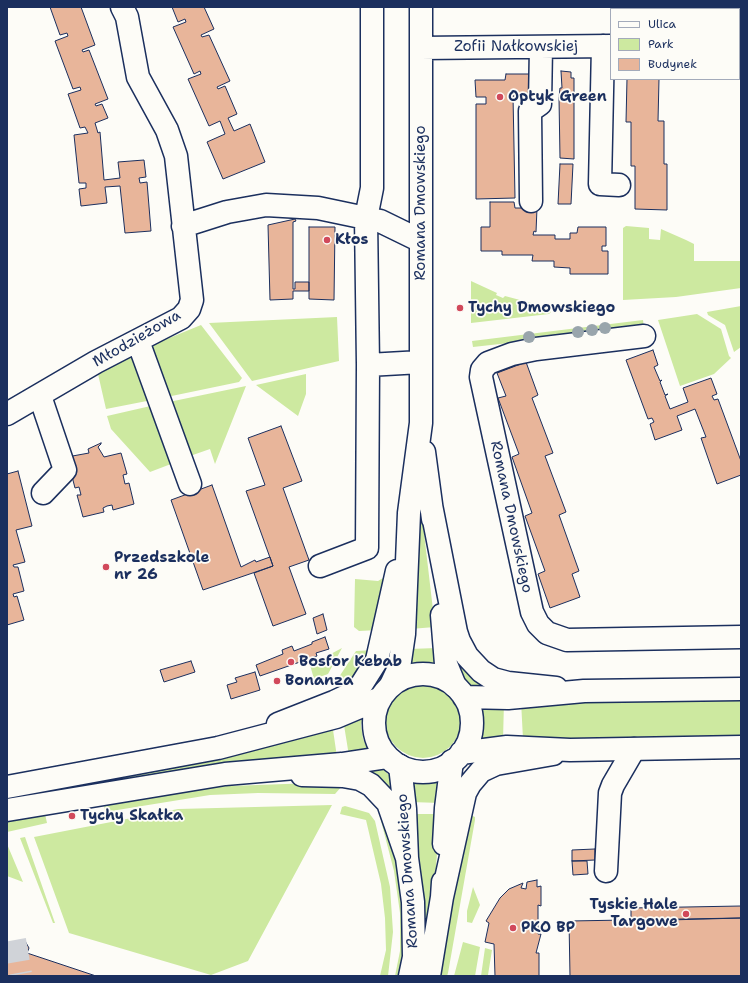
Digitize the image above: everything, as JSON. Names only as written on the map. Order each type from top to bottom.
[{"type":"street","name":"Młodzieżowa","points":[[7,414],[96,362],[181,318],[192,300],[176,156],[167,130],[138,77],[127,16],[122,7]]},
{"type":"street","points":[[320,566],[367,548],[368,365],[366,218],[372,188],[372,7]]},
{"type":"street","name":"Romana Dmowskiego","points":[[421,7],[421,423],[431,505],[446,664],[460,691]]},
{"type":"street","points":[[607,46],[600,184],[619,185]]},
{"type":"street","name":"Zofii Nałkowskiej","points":[[421,48],[607,46]]},
{"type":"street","points":[[531,201],[530,111],[540,104],[541,47]]},
{"type":"street","points":[[183,226],[227,212],[266,205],[318,208],[380,221],[421,241]]},
{"type":"street","name":"Romana Dmowskiego","points":[[644,336],[536,349],[512,354],[488,363],[482,370],[481,377],[532,612],[538,624],[547,633],[567,640],[741,637]]},
{"type":"street","points":[[138,341],[190,484]]},
{"type":"street","points":[[368,365],[421,362]]},
{"type":"street","points":[[40,396],[65,470],[43,494]]},
{"type":"street","name":"Romana Dmowskiego","points":[[386,692],[399,668],[404,634],[409,513],[421,423]]},
{"type":"street","points":[[431,505],[456,632],[459,641],[468,656],[481,671],[493,679],[508,683],[584,692]]},
{"type":"street","points":[[218,748],[334,702],[353,693],[360,687],[377,660],[409,513]]},
{"type":"street","points":[[7,787],[218,748],[336,717],[386,692],[403,678],[416,674],[430,674],[444,678],[460,691],[470,711],[472,728],[469,740],[457,757],[441,768],[427,771],[414,771],[394,761],[379,744],[374,729],[375,713],[386,692]]},
{"type":"street","points":[[460,691],[508,698],[584,692],[741,689]]},
{"type":"street","points":[[457,757],[507,747],[570,750],[741,747]]},
{"type":"street","points":[[606,871],[610,792],[634,749]]},
{"type":"street","points":[[442,897],[465,793],[475,777],[481,771],[496,764],[570,750]]},
{"type":"street","name":"Romana Dmowskiego","points":[[429,976],[442,897],[446,808],[457,757]]},
{"type":"street","points":[[7,810],[225,774],[394,761]]},
{"type":"street","name":"Romana Dmowskiego","points":[[394,761],[405,809],[407,858],[413,921],[414,957],[410,976]]},
{"type":"street","points":[[225,774],[343,776],[360,779],[378,790],[388,803],[407,858]]},
{"type":"green space","points":[[626,226],[649,228],[649,239],[660,240],[661,229],[694,244],[694,261],[741,261],[741,288],[676,297],[623,300],[623,228]]},
{"type":"green space","points":[[471,281],[497,293],[496,295],[503,298],[505,296],[550,308],[551,312],[549,314],[471,323]]},
{"type":"green space","points":[[741,306],[741,347],[734,352],[725,325],[708,315],[707,312]]},
{"type":"green space","points":[[697,314],[721,329],[729,356],[731,358],[714,374],[680,386],[658,320]]},
{"type":"green space","points":[[337,317],[339,361],[252,381],[209,323]]},
{"type":"green space","points":[[643,320],[644,328],[473,347],[472,341]]},
{"type":"green space","points":[[201,325],[242,378],[239,382],[162,398],[145,348]]},
{"type":"green space","points":[[137,350],[152,400],[106,409],[98,374]]},
{"type":"green space","points":[[306,374],[306,394],[298,416],[256,385]]},
{"type":"green space","points":[[246,386],[215,464],[210,449],[190,456],[164,403]]},
{"type":"green space","points":[[155,405],[164,435],[163,445],[171,464],[150,472],[111,429],[107,416]]},
{"type":"green space","points":[[422,516],[435,627],[410,629],[419,517]]},
{"type":"green space","points":[[390,574],[378,630],[359,631],[354,627],[355,579],[378,581]]},
{"type":"green space","points":[[455,646],[500,686],[478,691],[463,680],[452,665]]},
{"type":"green space","points":[[342,648],[328,674],[314,679],[310,665]]},
{"type":"green space","points":[[437,648],[439,666],[419,663],[406,666],[409,649]]},
{"type":"green space","points":[[374,650],[353,680],[339,690],[339,677],[356,651]]},
{"type":"green space","points":[[423,682],[437,685],[450,693],[458,706],[461,720],[458,734],[450,747],[437,755],[423,758],[409,755],[396,747],[388,734],[385,720],[388,706],[396,693],[409,685]]},
{"type":"green space","points":[[741,696],[741,735],[523,739],[521,701]]},
{"type":"green space","points":[[504,702],[503,740],[480,743],[483,732],[483,717],[479,703]]},
{"type":"green space","points":[[363,714],[361,725],[363,739],[370,753],[349,756],[343,719]]},
{"type":"green space","points":[[332,723],[337,757],[194,768],[7,802],[7,796]]},
{"type":"green space","points":[[365,765],[384,770],[390,776],[398,801],[369,776]]},
{"type":"green space","points":[[441,780],[440,803],[411,802],[411,782],[427,784]]},
{"type":"green space","points":[[341,782],[342,786],[335,794],[258,793],[210,795],[105,812],[104,803],[202,787]]},
{"type":"green space","points":[[332,805],[248,961],[211,975],[69,933],[34,837],[178,809]]},
{"type":"green space","points":[[345,806],[369,813],[375,821],[390,887],[393,932],[388,976],[380,976],[386,950],[385,918],[381,884],[366,820],[340,814],[342,807]]},
{"type":"green space","points":[[45,814],[47,823],[7,832],[7,821]]},
{"type":"green space","points":[[382,814],[384,815],[398,870],[404,911],[404,951],[399,976],[395,976],[400,951],[400,913],[394,871],[380,817]]},
{"type":"green space","points":[[412,814],[440,814],[433,906],[423,963]]},
{"type":"green space","points":[[468,814],[475,817],[475,820],[448,973],[447,976],[439,976]]},
{"type":"green space","points":[[25,837],[55,923],[53,923],[20,838]]},
{"type":"green space","points":[[7,844],[23,882],[7,876]]},
{"type":"green space","points":[[473,887],[480,905],[472,923],[467,922],[467,911]]},
{"type":"green space","points":[[463,942],[480,947],[475,976],[454,976]]},
{"type":"green space","points":[[485,948],[492,950],[488,975],[481,976]]},
{"type":"building","points":[[50,7],[81,7],[95,45],[82,50],[83,52],[89,50],[108,99],[95,104],[96,106],[102,104],[108,118],[95,123],[98,133],[100,132],[104,180],[120,178],[118,162],[144,160],[146,177],[139,178],[140,183],[147,182],[151,231],[125,233],[120,186],[105,187],[107,203],[81,206],[79,189],[86,188],[86,183],[79,183],[74,135],[88,133],[85,127],[80,128],[68,94],[81,90],[80,87],[73,89],[55,41],[68,36],[67,33],[60,35]]},
{"type":"building","points":[[172,7],[204,7],[214,29],[201,35],[202,37],[209,35],[230,81],[217,87],[218,89],[225,86],[237,114],[228,118],[234,131],[250,124],[265,162],[223,179],[207,142],[225,134],[220,121],[209,126],[188,79],[201,74],[200,71],[194,74],[173,27],[186,22],[185,19],[178,22]]},
{"type":"building","points":[[561,71],[571,72],[571,78],[574,78],[574,98],[559,98],[560,88],[562,88]]},
{"type":"building","points":[[506,74],[533,74],[529,96],[513,96],[515,198],[476,199],[476,104],[486,104],[486,97],[476,97],[475,80],[505,80]]},
{"type":"building","points":[[627,80],[659,80],[658,121],[664,121],[664,164],[667,164],[667,210],[635,209],[635,166],[631,166],[631,122],[626,122]]},
{"type":"building","points":[[559,98],[574,98],[574,159],[560,158]]},
{"type":"building","points":[[560,164],[573,164],[571,204],[558,204]]},
{"type":"building","points":[[490,202],[514,202],[515,208],[537,208],[536,232],[534,231],[533,235],[555,235],[555,239],[570,239],[570,233],[577,233],[578,227],[606,227],[606,246],[602,246],[602,251],[608,251],[608,274],[570,274],[570,268],[554,267],[554,261],[532,261],[533,255],[502,255],[502,251],[481,251],[481,227],[490,227]]},
{"type":"building","points":[[295,219],[296,221],[293,222],[293,289],[295,289],[295,282],[309,282],[309,291],[293,291],[293,299],[270,300],[268,225]]},
{"type":"building","points":[[309,227],[335,227],[334,300],[309,299]]},
{"type":"building","points":[[653,350],[658,365],[654,367],[660,381],[662,380],[660,382],[665,395],[668,394],[665,396],[670,409],[688,402],[683,388],[711,378],[717,394],[712,396],[714,400],[718,399],[741,461],[741,475],[717,484],[701,438],[706,437],[695,409],[677,416],[682,430],[655,440],[650,424],[654,422],[652,418],[648,419],[626,360]]},
{"type":"building","points":[[526,362],[538,395],[532,398],[553,453],[545,456],[566,512],[559,515],[579,571],[572,574],[580,597],[550,608],[538,574],[545,571],[525,516],[532,513],[512,457],[519,454],[498,398],[506,396],[497,373]]},
{"type":"building","points":[[281,426],[302,481],[283,488],[309,560],[289,567],[306,614],[273,626],[254,573],[273,566],[246,491],[265,485],[248,438]]},
{"type":"building","points":[[101,443],[98,447],[104,457],[121,453],[127,474],[123,475],[125,484],[129,483],[134,504],[113,510],[112,505],[107,506],[103,508],[104,512],[83,517],[77,495],[81,495],[79,487],[75,488],[67,457],[89,453],[88,449]]},
{"type":"building","points":[[18,471],[32,526],[16,530],[25,562],[13,565],[14,567],[18,567],[24,591],[13,594],[14,597],[17,596],[24,620],[7,625],[7,474]]},
{"type":"building","points":[[212,485],[241,567],[255,560],[256,562],[270,557],[273,566],[203,590],[171,500]]},
{"type":"building","points":[[323,614],[327,630],[317,634],[313,618]]},
{"type":"building","points":[[325,637],[329,649],[316,653],[317,656],[260,676],[256,665],[283,654],[282,650],[292,646],[294,651]]},
{"type":"building","points":[[191,661],[195,672],[164,682],[160,670]]},
{"type":"building","points":[[255,672],[260,690],[231,699],[227,685],[237,682],[235,678]]},
{"type":"building","points":[[595,849],[595,860],[572,861],[572,850]]},
{"type":"building","points":[[572,861],[587,861],[588,874],[573,875]]},
{"type":"building","name":"PKO BP","points":[[537,880],[537,887],[541,886],[541,906],[538,905],[538,934],[541,934],[536,953],[539,953],[539,976],[495,976],[494,944],[485,942],[489,923],[486,921],[500,898],[509,889],[523,883],[521,888],[526,889],[527,882]]},
{"type":"building","points":[[741,906],[741,918],[631,921],[631,908]]},
{"type":"building","name":"Tyskie Hale Targowe","points":[[741,918],[741,976],[570,976],[569,921]]},
{"type":"building","points":[[25,941],[29,948],[27,953],[96,976],[7,976],[7,946],[17,948],[18,945]]},
{"type":"tunnel","points":[[15,940],[21,974]]},
{"type":"place","name":"Optyk Green","points":[[500,97]]},
{"type":"place","name":"Kłos","points":[[327,240]]},
{"type":"place","name":"Tychy Dmowskiego","points":[[460,308]]},
{"type":"place","name":"Przedszkole nr 26","points":[[106,567]]},
{"type":"place","name":"Bosfor Kebab","points":[[291,662]]},
{"type":"place","name":"Bonanza","points":[[277,681]]},
{"type":"place","name":"Tychy Skałka","points":[[72,816]]},
{"type":"place","name":"Tyskie Hale Targowe","points":[[686,914]]},
{"type":"place","name":"PKO BP","points":[[513,928]]}]
